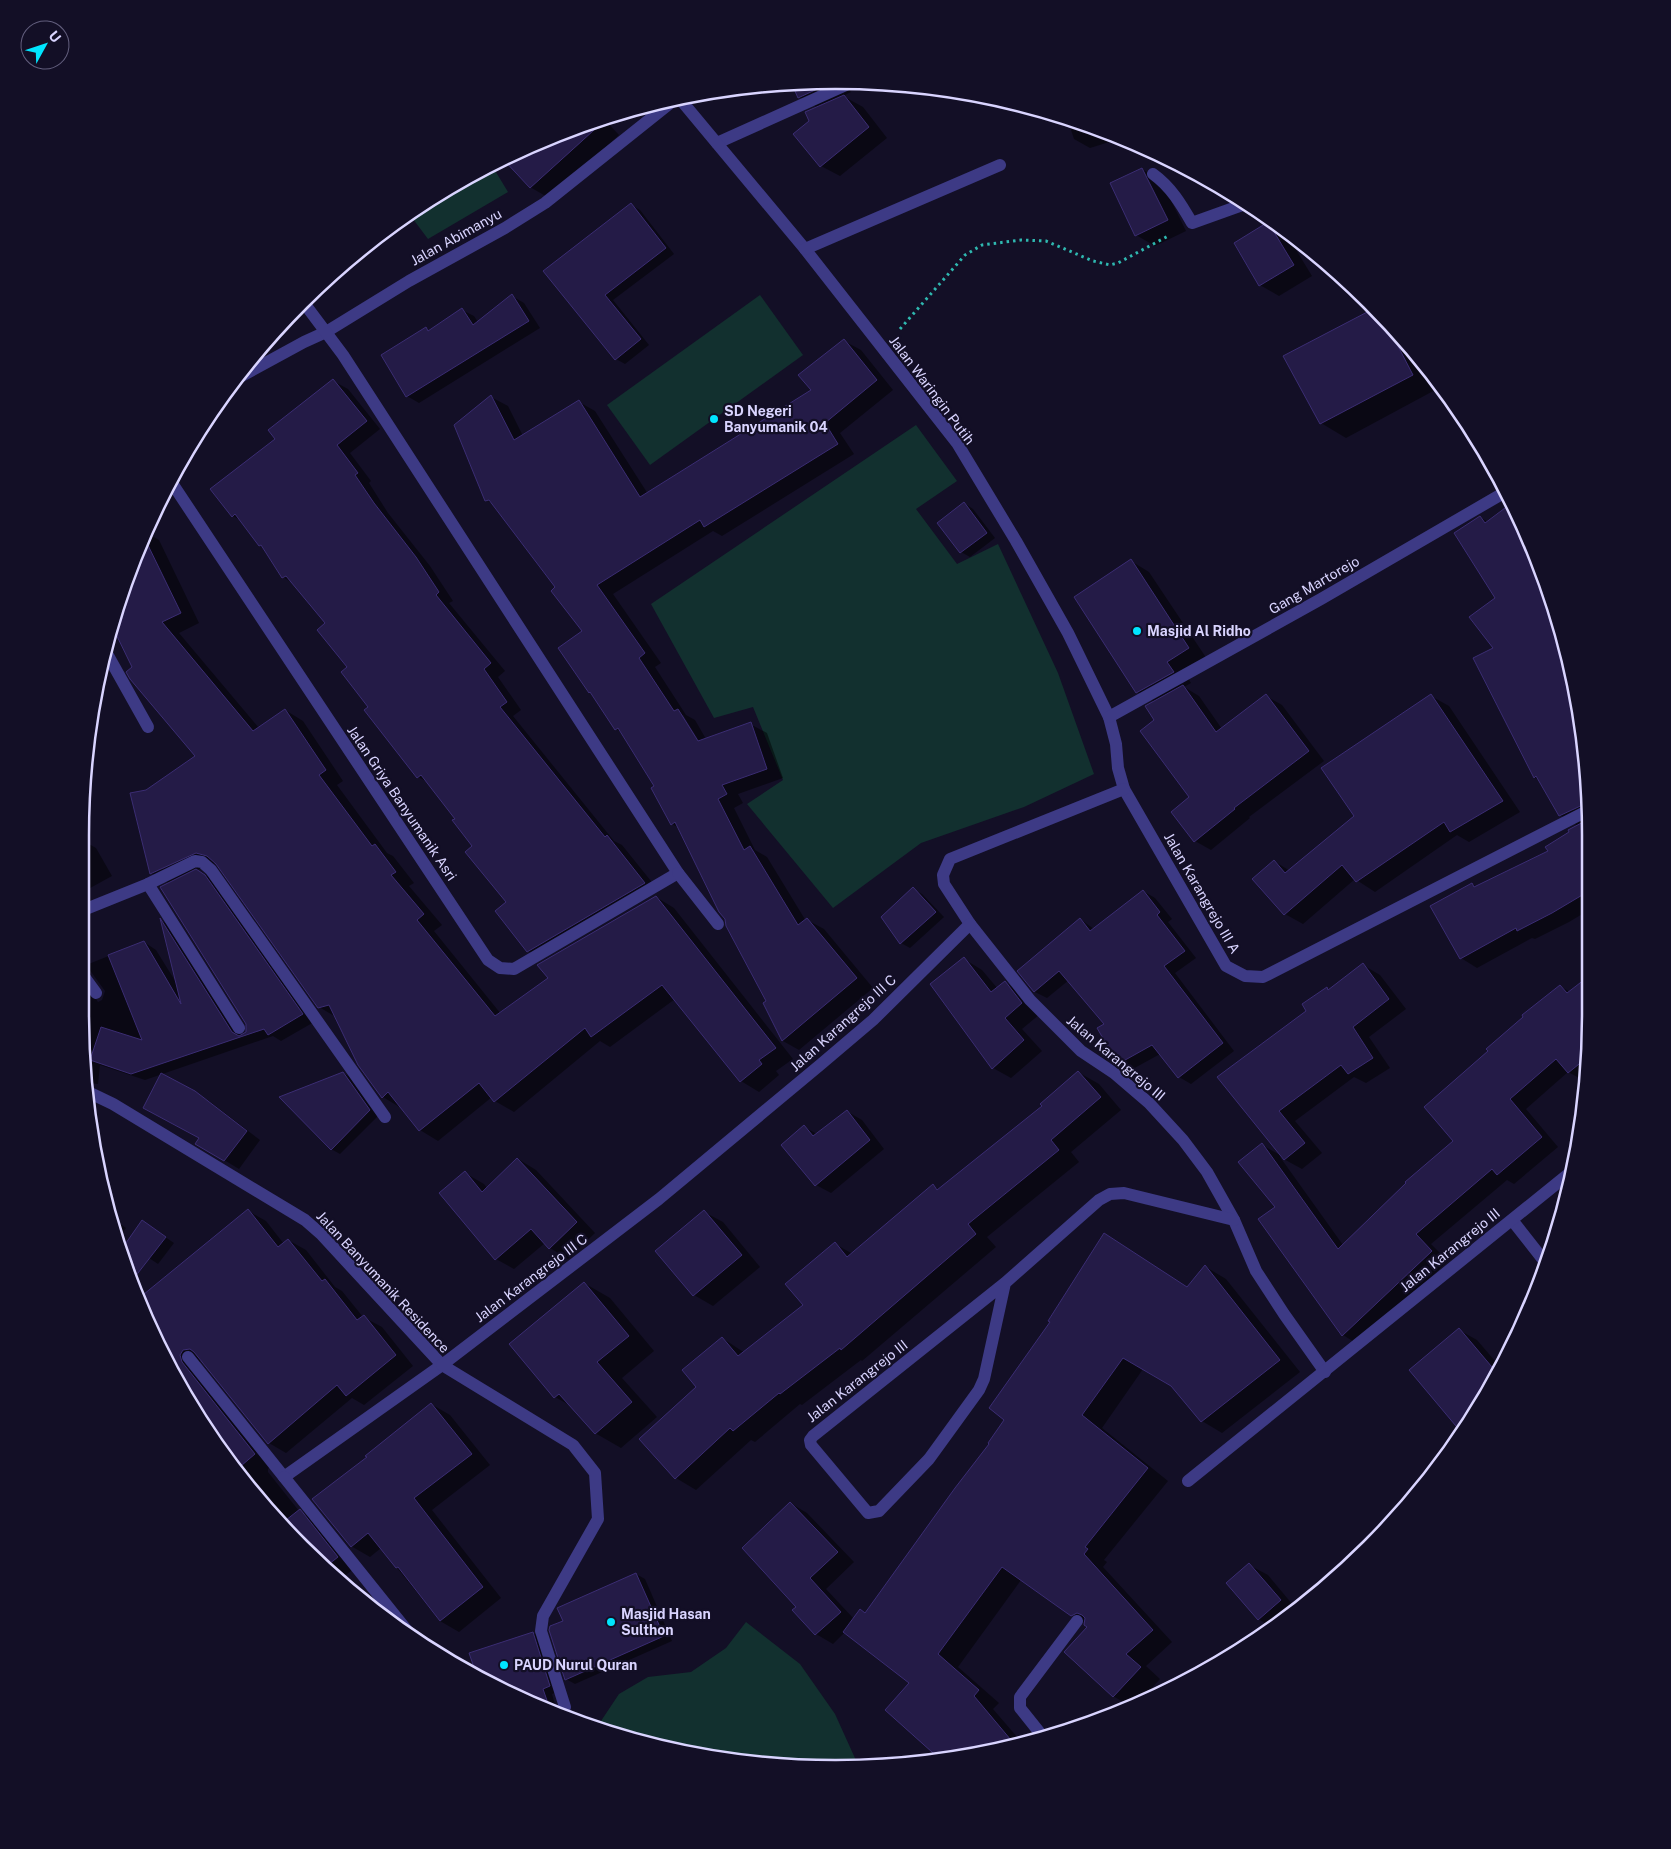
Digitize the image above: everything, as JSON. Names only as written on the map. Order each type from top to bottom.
[{"type":"street","points":[[717,143],[837,89]]},
{"type":"street","name":"Jalan Waringin Putih","points":[[684,104],[806,249],[957,443],[1068,632],[1109,717],[1116,744],[1118,768],[1124,788]]},
{"type":"street","name":"Jalan Abimanyu","points":[[251,371],[326,332],[409,281],[505,228],[545,203],[662,109]]},
{"type":"street","points":[[806,249],[1000,165]]},
{"type":"street","points":[[1153,174],[1165,182],[1192,223],[1237,207]]},
{"type":"street","points":[[307,307],[343,355],[678,873],[718,924]]},
{"type":"street","name":"Jalan Griya Banyumanik Asri","points":[[175,488],[488,960],[500,968],[514,969],[678,873]]},
{"type":"street","name":"Gang Martorejo","points":[[1109,717],[1500,495]]},
{"type":"street","points":[[110,659],[148,727]]},
{"type":"street","points":[[970,924],[944,884],[943,875],[950,859],[1124,788]]},
{"type":"street","name":"Jalan Karangrejo III A","points":[[1124,788],[1226,966],[1245,976],[1263,977],[1582,814]]},
{"type":"street","points":[[89,908],[148,884],[194,861],[202,862],[211,870],[385,1117]]},
{"type":"street","points":[[148,884],[239,1028]]},
{"type":"street","name":"Jalan Karangrejo III","points":[[970,924],[1030,1000],[1059,1030],[1081,1051],[1114,1073],[1149,1103],[1182,1140],[1207,1172],[1234,1220],[1256,1271],[1325,1372]]},
{"type":"street","name":"Jalan Karangrejo III C","points":[[442,1364],[659,1198],[812,1072],[873,1020],[970,924]]},
{"type":"street","points":[[89,983],[96,993]]},
{"type":"street","name":"Jalan Banyumanik Residence","points":[[93,1095],[113,1104],[305,1220],[321,1234],[442,1364],[284,1477]]},
{"type":"street","name":"Jalan Karangrejo III","points":[[1188,1481],[1564,1178]]},
{"type":"street","name":"Jalan Karangrejo III","points":[[1005,1283],[980,1390],[929,1459],[879,1511],[868,1513],[811,1445],[810,1440],[1005,1283],[1099,1200],[1110,1194],[1124,1193],[1234,1220]]},
{"type":"street","points":[[1512,1220],[1542,1258]]},
{"type":"street","points":[[188,1357],[394,1615]]},
{"type":"street","points":[[442,1364],[574,1445],[595,1473],[598,1519],[543,1616],[541,1631],[565,1707]]},
{"type":"street","points":[[1039,1732],[1020,1708],[1020,1697],[1077,1622]]},
{"type":"path","points":[[884,350],[940,282],[965,255],[982,244],[1021,240],[1046,241],[1093,261],[1110,265],[1118,263],[1192,223]]},
{"type":"green space","points":[[495,171],[508,192],[428,239],[414,220],[462,189]]},
{"type":"green space","points":[[760,295],[803,355],[650,465],[607,405]]},
{"type":"green space","points":[[916,425],[957,481],[916,509],[957,564],[998,544],[1058,673],[1094,774],[1024,807],[921,843],[833,908],[747,804],[783,780],[753,707],[714,718],[651,604]]},
{"type":"green space","points":[[746,1622],[800,1664],[835,1714],[856,1760],[787,1759],[738,1754],[690,1746],[600,1722],[619,1694],[648,1677],[691,1672],[726,1648]]},
{"type":"building","points":[[816,89],[798,98],[794,90]]},
{"type":"building","points":[[844,95],[869,127],[820,167],[793,134],[809,121],[805,112]]},
{"type":"building","points":[[597,127],[530,188],[508,165]]},
{"type":"building","points":[[1142,168],[1168,220],[1135,236],[1110,183]]},
{"type":"building","points":[[631,203],[666,248],[605,295],[641,339],[615,360],[543,271]]},
{"type":"building","points":[[1264,225],[1274,232],[1294,265],[1259,286],[1234,243]]},
{"type":"building","points":[[512,294],[529,321],[406,397],[381,355],[426,327],[428,331],[462,308],[473,325]]},
{"type":"building","points":[[1368,312],[1396,341],[1413,375],[1320,424],[1283,356]]},
{"type":"building","points":[[844,339],[877,380],[825,423],[838,444],[704,527],[700,520],[597,585],[645,653],[639,658],[674,711],[678,709],[698,741],[751,722],[767,769],[722,785],[727,794],[718,799],[744,850],[750,846],[798,925],[807,918],[857,978],[782,1041],[763,1003],[766,1001],[726,926],[725,919],[719,912],[675,822],[671,825],[651,788],[654,786],[618,728],[615,730],[558,648],[582,631],[551,591],[555,587],[489,500],[485,501],[454,425],[491,395],[514,440],[579,400],[640,497],[811,390],[798,375]]},
{"type":"building","points":[[333,379],[367,421],[337,445],[358,473],[355,475],[416,557],[439,592],[436,595],[491,663],[484,669],[507,702],[500,707],[605,837],[607,835],[645,883],[527,952],[495,911],[506,902],[465,852],[472,846],[452,820],[455,819],[421,775],[417,778],[364,710],[368,707],[341,672],[347,667],[317,630],[325,623],[286,576],[282,578],[261,545],[259,546],[235,514],[232,517],[210,489],[275,439],[268,430]]},
{"type":"building","points":[[964,502],[987,533],[960,553],[937,523]]},
{"type":"building","points":[[1506,507],[1543,595],[1557,642],[1576,738],[1581,806],[1559,816],[1536,776],[1534,778],[1473,658],[1493,648],[1469,617],[1495,598],[1454,533],[1480,516],[1485,523]]},
{"type":"building","points":[[148,545],[181,613],[162,622],[253,731],[285,709],[326,770],[319,775],[372,846],[375,844],[396,872],[391,875],[424,914],[417,920],[495,1016],[548,978],[537,965],[656,896],[776,1048],[759,1060],[762,1064],[740,1082],[662,985],[591,1037],[585,1028],[494,1102],[479,1083],[419,1131],[388,1092],[382,1098],[358,1065],[329,1005],[318,1008],[216,864],[207,856],[196,853],[150,874],[130,793],[146,790],[195,756],[130,679],[126,672],[132,667],[116,635],[128,595]]},
{"type":"building","name":"Masjid Al Ridho","points":[[1131,559],[1189,648],[1167,662],[1174,672],[1136,693],[1074,597]]},
{"type":"building","points":[[1183,685],[1216,732],[1266,694],[1309,751],[1234,808],[1194,842],[1171,812],[1189,797],[1140,731],[1154,720],[1145,706]]},
{"type":"building","points":[[1431,694],[1503,801],[1450,832],[1444,822],[1356,882],[1342,865],[1284,915],[1252,879],[1274,860],[1285,873],[1354,816],[1321,768]]},
{"type":"building","points":[[1582,823],[1582,895],[1552,913],[1517,931],[1516,928],[1460,959],[1430,906],[1472,883],[1474,887],[1548,851],[1545,847],[1569,832],[1568,830]]},
{"type":"building","points":[[196,869],[205,875],[303,1014],[268,1035],[264,1029],[131,1074],[90,1060],[101,1027],[142,1040],[108,955],[144,941],[181,1004],[160,918],[232,1032],[239,1036],[246,1032],[246,1024],[160,887]]},
{"type":"building","points":[[913,887],[936,912],[900,944],[881,917]]},
{"type":"building","points":[[1143,890],[1160,912],[1157,915],[1185,951],[1164,966],[1223,1043],[1178,1078],[1152,1045],[1118,1064],[1097,1028],[1104,1024],[1059,971],[1034,992],[1017,971],[1080,918],[1090,931]]},
{"type":"building","points":[[964,957],[991,992],[1005,981],[1022,1003],[1005,1018],[1024,1040],[992,1069],[930,984]]},
{"type":"building","points":[[1363,963],[1389,999],[1353,1027],[1373,1058],[1348,1074],[1341,1065],[1279,1111],[1305,1143],[1284,1160],[1217,1077],[1306,1011],[1302,1004],[1327,987],[1328,990]]},
{"type":"building","points":[[1582,981],[1581,1063],[1568,1073],[1556,1059],[1510,1099],[1542,1137],[1497,1175],[1492,1169],[1416,1234],[1432,1251],[1342,1336],[1258,1219],[1275,1207],[1238,1162],[1262,1143],[1338,1249],[1405,1182],[1453,1141],[1424,1107],[1488,1051],[1486,1049],[1523,1017],[1522,1015],[1560,985],[1567,993]]},
{"type":"building","points":[[1078,1071],[1101,1097],[1051,1140],[1059,1150],[968,1224],[976,1234],[841,1350],[840,1348],[779,1393],[733,1431],[730,1428],[675,1479],[639,1439],[696,1387],[682,1370],[722,1337],[738,1356],[803,1305],[785,1284],[835,1242],[847,1257],[933,1184],[937,1190],[1042,1106],[1040,1104]]},
{"type":"building","points":[[343,1072],[370,1110],[331,1150],[279,1097]]},
{"type":"building","points":[[161,1073],[195,1091],[247,1131],[224,1161],[195,1144],[199,1138],[143,1108]]},
{"type":"building","points":[[847,1110],[870,1140],[815,1186],[781,1145],[804,1125],[813,1136]]},
{"type":"building","points":[[517,1158],[577,1222],[549,1249],[531,1229],[495,1260],[439,1193],[465,1171],[482,1192]]},
{"type":"building","points":[[248,1209],[278,1247],[288,1239],[322,1281],[325,1279],[357,1320],[364,1315],[396,1355],[346,1396],[337,1385],[268,1444],[194,1352],[190,1349],[183,1350],[180,1355],[182,1362],[255,1454],[241,1466],[189,1387],[166,1344],[144,1294]]},
{"type":"building","points":[[704,1210],[742,1255],[693,1296],[655,1251]]},
{"type":"building","points":[[142,1220],[166,1237],[136,1275],[125,1244]]},
{"type":"building","points":[[1104,1233],[1187,1287],[1205,1265],[1280,1360],[1201,1422],[1171,1386],[1123,1358],[1082,1415],[1148,1468],[1085,1547],[1088,1549],[1084,1554],[1153,1630],[1126,1654],[1141,1667],[1113,1697],[1064,1652],[1087,1627],[1084,1625],[1085,1618],[1077,1613],[1071,1616],[1002,1567],[938,1654],[979,1690],[974,1696],[1010,1739],[934,1754],[885,1710],[909,1683],[843,1632],[860,1609],[865,1613],[989,1444],[1004,1420],[989,1408],[1050,1322],[1048,1321]]},
{"type":"building","points":[[584,1282],[629,1336],[597,1362],[632,1402],[595,1434],[559,1394],[554,1398],[509,1344]]},
{"type":"building","points":[[1459,1328],[1492,1368],[1457,1427],[1409,1370]]},
{"type":"building","points":[[431,1403],[472,1454],[414,1498],[483,1587],[440,1621],[398,1567],[396,1568],[368,1533],[351,1547],[312,1499],[367,1457],[365,1456]]},
{"type":"building","points":[[790,1502],[838,1552],[810,1578],[841,1612],[815,1635],[792,1610],[796,1607],[742,1548]]},
{"type":"building","points":[[300,1509],[338,1557],[330,1563],[287,1520]]},
{"type":"building","points":[[1249,1563],[1281,1600],[1258,1620],[1226,1583]]},
{"type":"building","name":"Masjid Hasan Sulthon","points":[[636,1573],[664,1636],[565,1680],[549,1630],[550,1626],[563,1621],[557,1608]]},
{"type":"building","name":"PAUD Nurul Quran","points":[[533,1632],[550,1686],[543,1689],[547,1702],[474,1666],[469,1653]]},
{"type":"place","name":"SD Negeri Banyumanik 04","points":[[714,419]]},
{"type":"place","name":"Masjid Al Ridho","points":[[1137,631]]},
{"type":"place","name":"Masjid Hasan Sulthon","points":[[611,1622]]},
{"type":"place","name":"PAUD Nurul Quran","points":[[504,1665]]}]
